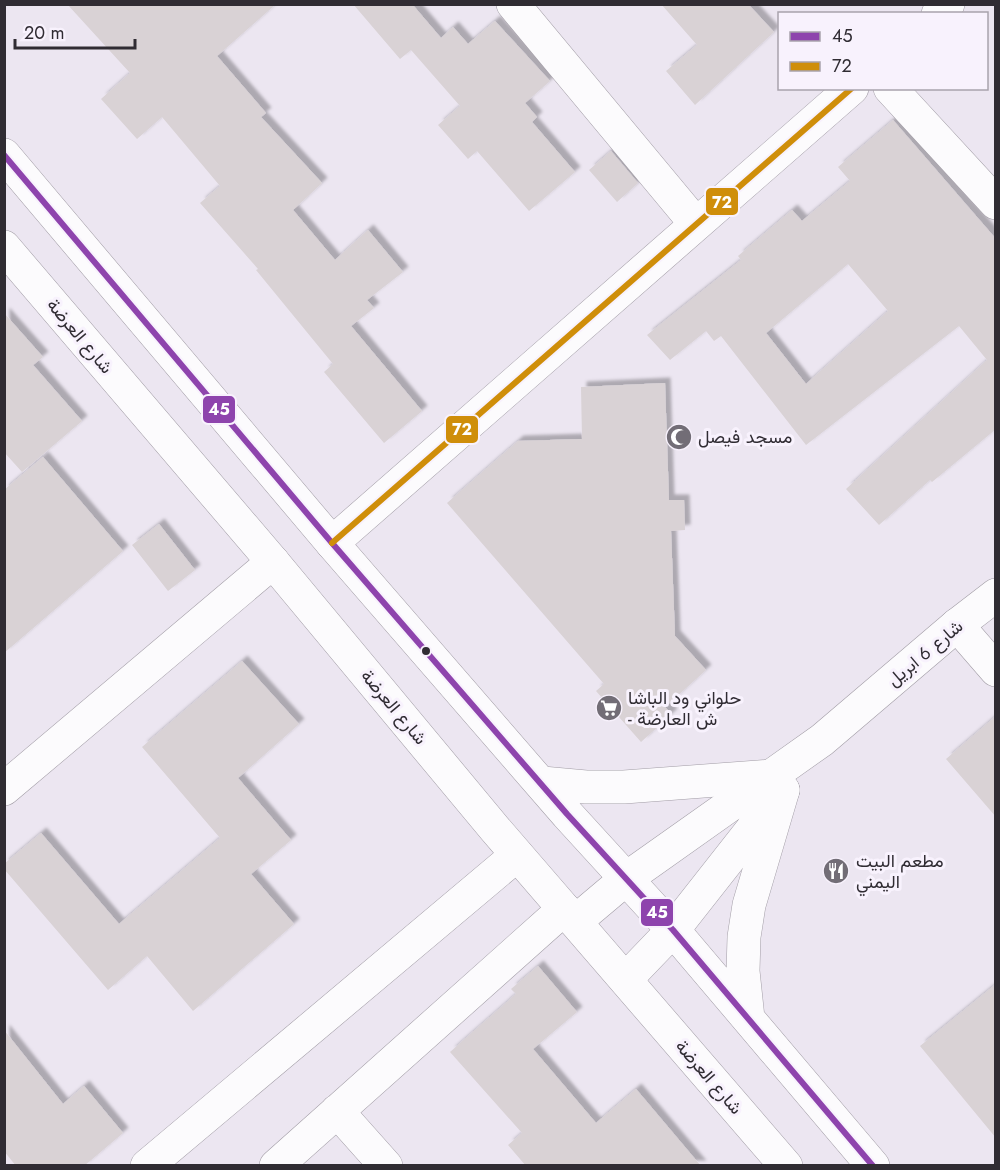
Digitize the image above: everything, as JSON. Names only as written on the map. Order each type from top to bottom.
[{"type":"street","points":[[513,4],[696,224]]},
{"type":"street","points":[[332,543],[850,90]]},
{"type":"street","points":[[892,90],[996,203]]},
{"type":"street","points":[[4,155],[332,543],[567,813],[673,930],[873,1166]]},
{"type":"street","name":"شارع العرضة","points":[[4,247],[273,562],[517,855],[786,1166]]},
{"type":"street","points":[[4,789],[273,562]]},
{"type":"street","name":"شارع 6 ابريل","points":[[276,1166],[337,1111],[570,915],[777,783],[822,740],[957,625],[996,595]]},
{"type":"street","points":[[957,625],[996,670]]},
{"type":"street","points":[[542,783],[586,787],[777,783]]},
{"type":"street","points":[[626,979],[673,930],[777,783]]},
{"type":"street","points":[[748,1018],[743,971],[745,926],[777,783]]},
{"type":"street","points":[[147,1166],[517,855]]},
{"type":"street","points":[[337,1111],[386,1166]]},
{"type":"building","points":[[67,4],[276,4],[217,56],[266,113],[261,117],[322,183],[293,210],[335,260],[368,230],[403,272],[367,300],[374,308],[351,326],[422,411],[384,443],[324,372],[333,364],[256,270],[258,269],[200,203],[220,186],[162,117],[137,139],[101,99],[130,73]]},
{"type":"building","points":[[353,4],[412,4],[441,38],[453,27],[468,44],[495,21],[550,81],[525,103],[537,117],[532,122],[575,172],[529,211],[477,151],[468,159],[438,125],[460,106],[411,50],[400,59]]},
{"type":"building","points":[[661,4],[748,4],[774,32],[695,105],[666,71],[697,45]]},
{"type":"building","points":[[893,120],[996,239],[996,429],[932,482],[930,480],[879,525],[846,489],[987,360],[959,326],[806,445],[721,336],[714,341],[706,331],[670,360],[647,335],[741,260],[738,256],[792,210],[802,221],[850,181],[838,167]],"holes":[[[848,264],[888,311],[806,384],[766,333]]]},
{"type":"building","points":[[611,151],[638,183],[617,202],[589,170]]},
{"type":"building","points":[[4,313],[43,357],[33,365],[82,421],[22,472],[4,452]]},
{"type":"building","points":[[665,383],[669,500],[684,500],[685,530],[671,531],[675,636],[706,670],[665,707],[672,714],[641,742],[596,691],[604,684],[447,503],[518,441],[582,439],[581,387]]},
{"type":"building","points":[[43,457],[123,551],[4,653],[4,490]]},
{"type":"building","points":[[159,524],[195,570],[168,591],[132,545]]},
{"type":"building","points":[[242,661],[299,724],[238,778],[291,840],[251,874],[294,924],[193,1011],[147,956],[108,990],[4,869],[4,864],[41,833],[119,924],[220,838],[142,747]]},
{"type":"building","points":[[996,716],[996,817],[946,759]]},
{"type":"building","points":[[538,966],[577,1012],[533,1049],[596,1123],[636,1089],[701,1166],[526,1166],[508,1145],[522,1133],[450,1052],[516,994],[511,989]]},
{"type":"building","points":[[996,984],[996,1138],[920,1046]]},
{"type":"building","points":[[4,1030],[63,1104],[84,1086],[123,1133],[84,1166],[16,1166],[4,1151]]},
{"type":"transit line","name":"72","points":[[332,543],[850,90]]},
{"type":"transit line","name":"45","points":[[4,155],[332,543],[567,814],[673,930],[873,1166]]},
{"type":"place","name":"مسجد فيصل","points":[[679,437]]},
{"type":"place","name":"حلواني ود الباشا - ش العارضة","points":[[609,708]]},
{"type":"place","name":"مطعم البيت اليمني","points":[[836,871]]}]
